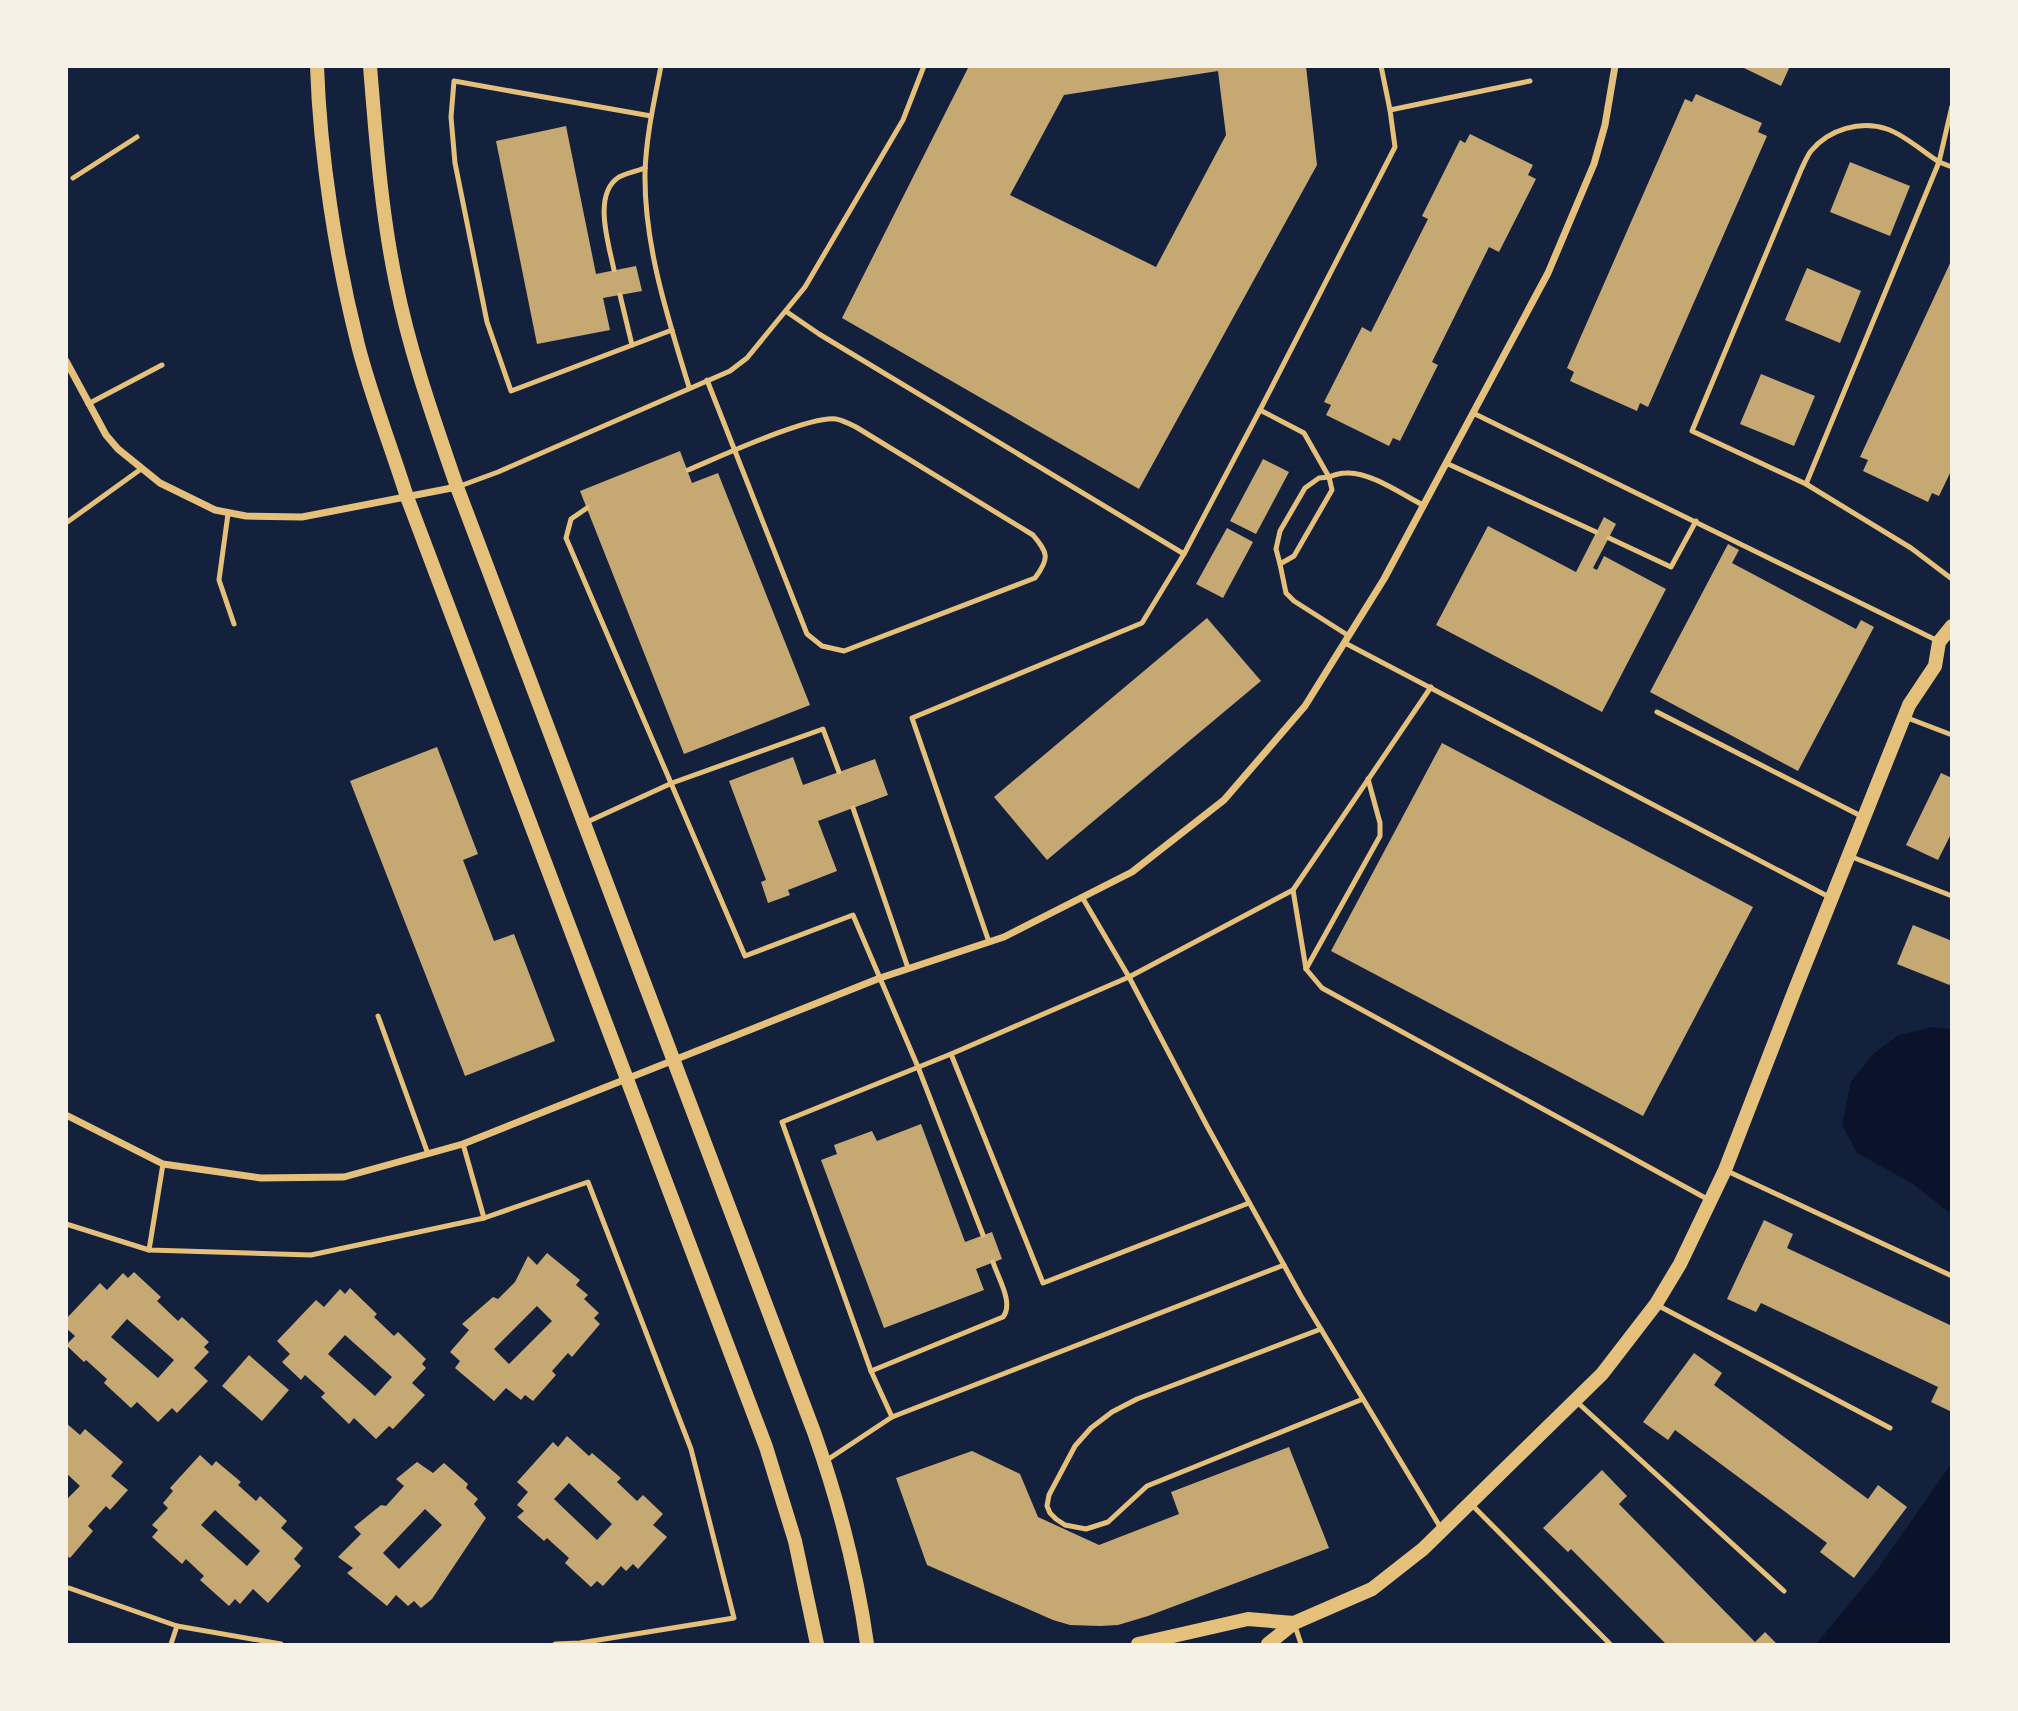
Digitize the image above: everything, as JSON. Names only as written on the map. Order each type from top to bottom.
[{"type":"main road","points":[[317,66],[324,148],[339,256],[358,346],[407,497],[766,1447],[795,1541],[817,1644]]},
{"type":"main road","points":[[370,66],[380,190],[396,284],[421,382],[457,487],[825,1461],[861,1605],[867,1644]]},
{"type":"main road","points":[[1268,1644],[1294,1623],[1372,1589],[1442,1531],[1602,1374],[1656,1304],[1680,1264],[1726,1170],[1909,705],[1935,666],[1939,642],[1951,626]]},
{"type":"main road","points":[[1935,666],[1951,661]]},
{"type":"main road","points":[[1138,1644],[1248,1619],[1294,1623]]},
{"type":"street","points":[[66,1115],[163,1164],[261,1178],[344,1177],[463,1144],[880,978],[1004,937],[1132,872],[1224,800],[1305,706],[1384,579],[1548,272],[1594,164],[1605,125],[1615,66]]},
{"type":"street","points":[[66,360],[106,435],[141,469],[181,495],[228,514],[303,517],[457,487]]},
{"type":"lane","points":[[661,66],[645,167],[648,216],[653,256],[689,387]]},
{"type":"lane","points":[[457,487],[498,472],[738,366],[787,312],[805,287],[900,127],[924,66]]},
{"type":"lane","points":[[989,942],[912,718],[1142,623],[1184,554],[1395,147],[1381,66]]},
{"type":"lane","points":[[651,116],[454,81],[451,117],[455,163],[487,322],[511,391],[672,330]]},
{"type":"lane","points":[[1390,110],[1530,81]]},
{"type":"lane","points":[[1807,484],[1939,162],[1951,106]]},
{"type":"lane","points":[[1951,167],[1889,130],[1867,125],[1846,128],[1826,136],[1811,151],[1692,430],[1807,484],[1911,548],[1951,579]]},
{"type":"lane","points":[[73,178],[137,137]]},
{"type":"lane","points":[[614,270],[604,219],[606,194],[619,178],[645,167]]},
{"type":"lane","points":[[620,295],[632,345]]},
{"type":"lane","points":[[787,312],[819,334],[1184,554]]},
{"type":"lane","points":[[88,404],[162,365]]},
{"type":"lane","points":[[688,470],[735,451],[814,420],[836,419],[856,427],[1032,535],[1045,550],[1045,564],[1035,578],[844,651],[822,646],[807,634],[735,451],[706,380]]},
{"type":"lane","points":[[1260,410],[1304,433],[1329,477],[1332,490],[1294,556],[1280,564]]},
{"type":"lane","points":[[1473,413],[1939,642]]},
{"type":"lane","points":[[1446,463],[1596,533]]},
{"type":"lane","points":[[66,523],[141,469]]},
{"type":"lane","points":[[1423,505],[1357,474],[1345,472],[1319,478],[1305,488],[1280,531],[1276,550],[1286,593],[1347,639],[1431,687],[1831,898]]},
{"type":"lane","points":[[587,508],[571,519],[566,538],[746,956],[853,915],[918,1067],[983,1235]]},
{"type":"lane","points":[[228,514],[219,580],[234,625]]},
{"type":"lane","points":[[1609,538],[1671,567],[1696,521]]},
{"type":"lane","points":[[892,1417],[872,1371],[782,1122],[951,1054],[1129,977],[1293,890],[1431,687]]},
{"type":"lane","points":[[1657,712],[1864,817]]},
{"type":"lane","points":[[1905,717],[1951,735]]},
{"type":"lane","points":[[584,824],[672,783],[823,729],[839,772]]},
{"type":"lane","points":[[1306,968],[1380,836],[1380,823],[1368,779]]},
{"type":"lane","points":[[853,808],[908,968]]},
{"type":"lane","points":[[1849,855],[1951,896]]},
{"type":"lane","points":[[1293,890],[1306,968],[1322,988],[1711,1201]]},
{"type":"lane","points":[[1082,897],[1129,977],[1165,1049],[1283,1265],[1442,1531]]},
{"type":"lane","points":[[378,1016],[428,1154]]},
{"type":"lane","points":[[951,1054],[1043,1283],[1249,1203]]},
{"type":"lane","points":[[463,1144],[484,1218]]},
{"type":"lane","points":[[149,1250],[163,1164]]},
{"type":"lane","points":[[1726,1170],[1951,1276]]},
{"type":"lane","points":[[66,1224],[149,1250],[311,1255],[484,1218],[588,1182],[691,1449],[734,1618],[580,1643],[555,1644]]},
{"type":"lane","points":[[872,1371],[1003,1317],[1008,1304],[993,1262]]},
{"type":"lane","points":[[825,1461],[892,1417],[1283,1265]]},
{"type":"lane","points":[[1656,1304],[1890,1428]]},
{"type":"lane","points":[[1321,1329],[1137,1399],[1112,1412],[1091,1428],[1075,1446],[1049,1496],[1050,1513],[1065,1525],[1086,1529],[1097,1526],[1117,1515],[1147,1486],[1363,1399]]},
{"type":"lane","points":[[1575,1400],[1784,1591]]},
{"type":"lane","points":[[1470,1503],[1611,1644]]},
{"type":"lane","points":[[69,1588],[177,1626],[281,1644]]},
{"type":"lane","points":[[1294,1623],[1301,1644]]},
{"type":"lane","points":[[171,1644],[177,1626]]},
{"type":"water","points":[[1933,1027],[1951,1029],[1951,1214],[1913,1184],[1857,1153],[1842,1125],[1851,1081],[1875,1052],[1899,1035]]},
{"type":"water","points":[[1951,1464],[1951,1644],[1816,1644],[1877,1570]]},
{"type":"building","points":[[969,66],[1306,66],[1317,165],[1139,489],[842,318]],"holes":[[[1218,71],[1226,135],[1156,267],[1010,195],[1064,95]]]},
{"type":"building","points":[[1740,66],[1790,66],[1781,86]]},
{"type":"building","points":[[1696,94],[1762,123],[1758,132],[1767,136],[1648,407],[1640,403],[1637,411],[1570,381],[1574,372],[1567,368],[1685,99],[1692,102]]},
{"type":"building","points":[[566,126],[596,274],[636,266],[642,291],[603,298],[610,330],[537,344],[496,141]]},
{"type":"building","points":[[1470,134],[1533,165],[1528,175],[1536,179],[1499,252],[1489,247],[1432,362],[1438,365],[1400,441],[1393,438],[1389,446],[1326,415],[1331,405],[1324,402],[1362,327],[1371,332],[1428,219],[1422,216],[1460,140],[1465,143]]},
{"type":"building","points":[[1850,162],[1910,186],[1890,236],[1830,212]]},
{"type":"building","points":[[1952,259],[1952,469],[1939,496],[1932,493],[1928,502],[1863,471],[1868,460],[1860,457]]},
{"type":"building","points":[[1807,268],[1861,291],[1840,343],[1785,320]]},
{"type":"building","points":[[1761,374],[1815,396],[1794,446],[1740,424]]},
{"type":"building","points":[[680,451],[692,483],[718,473],[810,705],[684,754],[580,491]]},
{"type":"building","points":[[1263,459],[1289,472],[1256,534],[1230,521]]},
{"type":"building","points":[[1604,517],[1616,524],[1593,568],[1597,570],[1604,556],[1666,589],[1602,712],[1436,625],[1488,526],[1576,572]]},
{"type":"building","points":[[1227,528],[1253,542],[1223,598],[1196,584]]},
{"type":"building","points":[[1728,544],[1739,550],[1732,563],[1856,629],[1861,620],[1874,627],[1798,771],[1650,692]]},
{"type":"building","points":[[1207,618],[1261,681],[1047,860],[994,797]]},
{"type":"building","points":[[1442,743],[1753,907],[1643,1116],[1331,951]]},
{"type":"building","points":[[437,747],[478,854],[463,860],[494,941],[514,934],[555,1041],[465,1076],[350,781]]},
{"type":"building","points":[[793,757],[803,785],[875,759],[888,795],[818,821],[837,871],[788,890],[790,895],[768,903],[761,882],[766,880],[729,781]]},
{"type":"building","points":[[1941,773],[1952,778],[1952,832],[1938,860],[1906,845]]},
{"type":"building","points":[[1913,925],[1952,941],[1952,986],[1897,964]]},
{"type":"building","points":[[921,1124],[965,1242],[992,1232],[1002,1259],[976,1269],[984,1290],[884,1328],[821,1160],[837,1154],[834,1145],[872,1131],[877,1141]]},
{"type":"building","points":[[1764,1220],[1793,1234],[1787,1248],[1952,1326],[1952,1412],[1931,1402],[1938,1387],[1761,1303],[1756,1312],[1727,1299]]},
{"type":"building","points":[[547,1253],[580,1280],[576,1285],[588,1295],[584,1299],[599,1313],[594,1318],[600,1324],[572,1357],[568,1353],[552,1371],[556,1375],[533,1401],[525,1395],[521,1400],[506,1388],[494,1401],[455,1368],[460,1361],[450,1352],[469,1330],[462,1324],[493,1297],[498,1299],[515,1282],[528,1256],[537,1265]],"holes":[[[537,1306],[552,1321],[509,1364],[494,1349]]]},
{"type":"building","points":[[134,1272],[161,1297],[157,1301],[178,1321],[182,1317],[209,1342],[204,1347],[209,1352],[194,1368],[208,1381],[177,1413],[172,1408],[158,1422],[137,1402],[131,1408],[104,1383],[107,1379],[66,1345],[75,1336],[66,1328],[66,1319],[100,1283],[107,1290],[123,1273],[128,1278]],"holes":[[[127,1319],[174,1360],[158,1378],[111,1337]]]},
{"type":"building","points":[[350,1288],[377,1314],[374,1317],[394,1336],[398,1332],[426,1359],[422,1364],[426,1368],[412,1383],[425,1395],[393,1429],[389,1426],[376,1439],[354,1418],[349,1424],[321,1397],[325,1393],[305,1375],[301,1380],[282,1362],[290,1354],[277,1341],[316,1300],[324,1307],[340,1289],[345,1294]],"holes":[[[345,1335],[392,1377],[375,1396],[328,1354]]]},
{"type":"building","points":[[1694,1353],[1722,1373],[1714,1385],[1868,1499],[1878,1485],[1907,1507],[1854,1578],[1820,1552],[1827,1543],[1675,1430],[1668,1440],[1643,1422]]},
{"type":"building","points":[[249,1355],[289,1390],[262,1421],[222,1386]]},
{"type":"building","points":[[66,1423],[80,1435],[85,1429],[123,1462],[111,1476],[128,1490],[110,1510],[106,1506],[88,1526],[93,1531],[70,1558],[66,1555],[66,1500],[80,1486],[66,1473]]},
{"type":"building","points":[[567,1436],[589,1456],[592,1453],[621,1478],[617,1482],[637,1501],[643,1495],[663,1514],[653,1525],[667,1537],[638,1569],[633,1564],[626,1571],[621,1566],[603,1586],[597,1581],[591,1587],[565,1563],[569,1558],[547,1538],[544,1541],[517,1517],[524,1511],[517,1505],[528,1492],[517,1482],[553,1442],[558,1447]],"holes":[[[569,1483],[612,1524],[597,1540],[554,1499]]]},
{"type":"building","points":[[1289,1447],[1329,1548],[1118,1625],[1070,1625],[1053,1620],[927,1565],[896,1478],[972,1451],[1020,1474],[1038,1517],[1099,1545],[1179,1514],[1171,1492]]},
{"type":"building","points":[[200,1455],[212,1466],[216,1461],[241,1482],[238,1485],[256,1501],[260,1496],[287,1521],[281,1528],[303,1548],[294,1559],[301,1566],[268,1603],[253,1589],[240,1604],[235,1599],[229,1606],[200,1580],[204,1576],[186,1559],[182,1564],[152,1537],[158,1530],[152,1525],[168,1508],[163,1503],[173,1491],[170,1488]],"holes":[[[215,1510],[260,1551],[247,1566],[201,1525]]]},
{"type":"building","points":[[417,1462],[433,1473],[444,1463],[468,1484],[466,1488],[478,1499],[474,1504],[486,1518],[432,1599],[421,1608],[414,1601],[408,1606],[396,1595],[387,1606],[347,1573],[353,1568],[338,1557],[361,1534],[354,1527],[381,1505],[386,1506],[404,1486],[396,1479]],"holes":[[[425,1509],[442,1525],[399,1569],[383,1553]]]},
{"type":"building","points":[[1602,1470],[1627,1496],[1619,1504],[1755,1642],[1765,1632],[1777,1644],[1666,1644],[1571,1549],[1568,1552],[1543,1528]]}]
